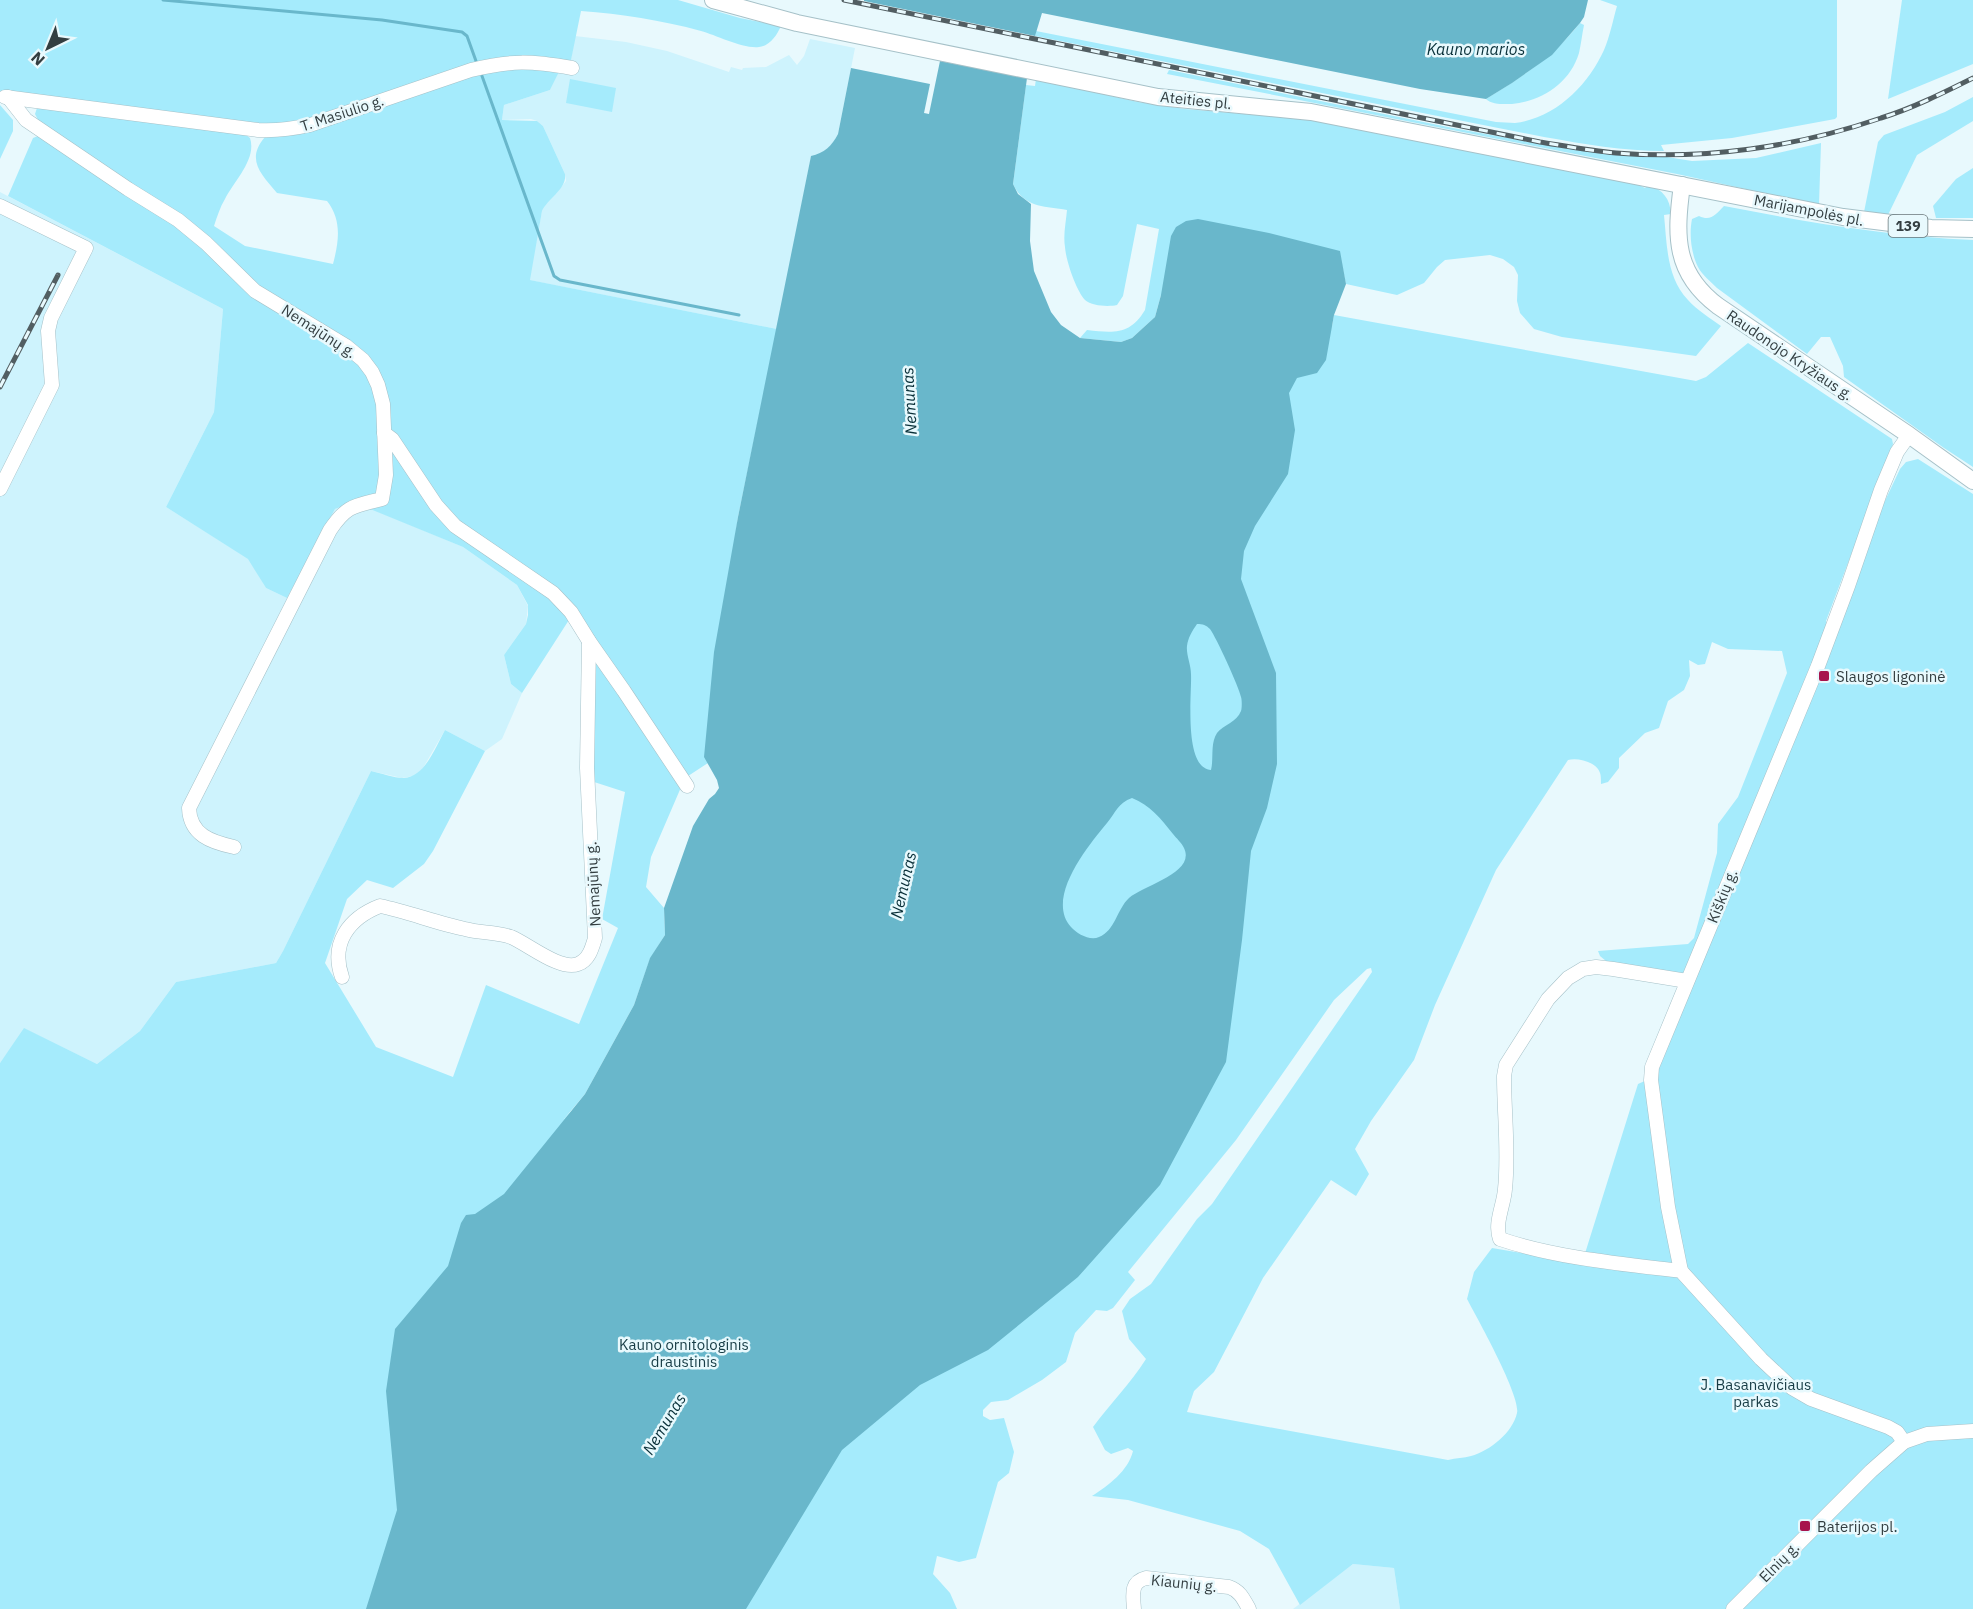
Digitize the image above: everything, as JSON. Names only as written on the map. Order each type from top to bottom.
[{"type":"main road","name":"Ateities pl.","points":[[713,0],[797,23],[1158,97],[1288,109],[1332,116],[1682,185]]},
{"type":"main road","name":"Marijampolės pl.","points":[[1682,185],[1871,222],[1973,230]]},
{"type":"main road","name":"Raudonojo Kryžiaus g.","points":[[1682,185],[1679,210],[1680,254],[1687,272],[1701,292],[1738,320],[1973,481]]},
{"type":"street","name":"T. Masiulio g.","points":[[4,97],[277,131],[310,125],[471,70],[496,64],[538,63],[572,68]]},
{"type":"street","name":"Nemajūnų g.","points":[[4,97],[26,120],[178,220],[206,243],[255,291],[346,346],[363,360],[378,385],[382,404],[386,475],[382,499],[346,510],[330,530],[189,808],[190,820],[196,830],[219,844],[234,847]]},
{"type":"street","points":[[0,206],[86,248],[51,318],[48,331],[52,385],[0,489]]},
{"type":"street","points":[[384,433],[392,439],[446,517],[469,537],[553,593],[572,612],[589,641],[687,786]]},
{"type":"street","name":"Kiškių g.","points":[[1681,1271],[1668,1207],[1651,1080],[1652,1067],[1818,666],[1881,490],[1897,452],[1909,435]]},
{"type":"street","name":"Nemajūnų g.","points":[[342,977],[338,964],[345,932],[353,920],[380,906],[468,930],[510,937],[560,963],[579,964],[590,954],[595,938],[587,768],[589,641]]},
{"type":"street","points":[[1688,981],[1596,967],[1575,973],[1548,999],[1506,1065],[1504,1076],[1506,1178],[1504,1202],[1498,1224],[1500,1239],[1520,1246],[1610,1262],[1681,1271],[1761,1359],[1792,1388],[1811,1398],[1888,1427],[1897,1432],[1904,1442],[1927,1434],[1973,1431]]},
{"type":"street","name":"Elnių g.","points":[[1733,1609],[1871,1471],[1904,1442]]},
{"type":"street","name":"Kiaunių g.","points":[[1134,1609],[1134,1586],[1146,1578],[1229,1587],[1241,1594],[1249,1609]]},
{"type":"shaded area","points":[[575,36],[626,42],[667,51],[729,72],[731,67],[742,70],[743,68],[766,67],[789,55],[797,65],[804,56],[810,39],[855,48],[838,134],[827,149],[811,157],[777,329],[529,280],[542,211],[545,204],[566,181],[565,174],[543,126],[531,119],[502,120],[504,105],[550,90],[559,72],[570,65]]},
{"type":"shaded area","points":[[0,192],[223,309],[214,412],[166,507],[249,559],[266,588],[287,598],[335,509],[353,501],[463,547],[517,585],[528,606],[526,624],[504,655],[511,684],[522,693],[502,739],[485,751],[445,730],[423,768],[414,776],[402,778],[371,771],[276,963],[176,982],[140,1031],[97,1064],[25,1029],[0,1063]]},
{"type":"shaded area","points":[[1353,1564],[1394,1568],[1400,1609],[1293,1609]]},
{"type":"green space","points":[[0,0],[678,0],[740,18],[781,26],[770,42],[763,46],[753,47],[671,24],[581,11],[570,65],[527,57],[289,125],[261,125],[0,91]]},
{"type":"green space","points":[[1600,0],[1837,0],[1837,117],[1732,138],[1661,145],[1664,151],[1589,145],[1035,36],[1036,31],[1496,122],[1515,123],[1530,120],[1557,107],[1580,87],[1589,75],[1604,50],[1617,6]]},
{"type":"green space","points":[[1902,0],[1973,0],[1973,64],[1888,99]]},
{"type":"green space","points":[[1580,23],[1584,25],[1579,53],[1575,64],[1562,82],[1544,94],[1523,102],[1502,104],[1486,99],[1537,65]]},
{"type":"green space","name":"J. Basanavičiaus parkas","points":[[512,66],[559,72],[550,90],[504,105],[502,120],[537,121],[543,126],[565,174],[560,189],[542,211],[530,280],[777,329],[738,517],[705,756],[708,763],[685,778],[651,857],[646,887],[664,908],[665,935],[650,959],[634,1005],[585,1094],[564,1119],[1332,326],[1334,315],[1696,381],[1706,377],[1748,343],[1892,439],[1893,444],[1826,621],[1827,632],[1686,976],[1606,961],[1598,951],[1688,944],[1694,938],[1717,853],[1718,824],[1738,797],[1787,673],[1782,651],[1728,649],[1712,642],[1705,664],[1698,665],[1689,660],[1690,676],[1684,690],[1668,701],[1659,728],[1645,733],[1619,758],[1619,768],[1608,782],[1601,784],[1600,773],[1591,763],[1568,760],[1496,870],[1435,1005],[1414,1060],[1371,1121],[1355,1149],[1369,1174],[1356,1196],[1331,1180],[1263,1278],[1214,1372],[1194,1391],[1187,1412],[1448,1460],[1468,1457],[1486,1450],[1506,1434],[1515,1420],[1516,1404],[1497,1357],[1467,1299],[1474,1272],[1492,1248],[1582,1263],[1638,1084],[1647,1080],[1658,1066],[1875,522],[1900,469],[1906,462],[1918,459],[1973,494],[1973,1609],[1400,1609],[1394,1568],[1353,1564],[1300,1605],[1269,1549],[1240,1531],[1128,1500],[1092,1496],[1122,1471],[1133,1451],[1128,1448],[1111,1454],[1105,1450],[1093,1427],[1146,1359],[1129,1339],[1122,1311],[1130,1299],[1151,1284],[1197,1219],[1212,1204],[1372,972],[1371,968],[1367,969],[1334,1000],[1236,1140],[1128,1272],[1135,1280],[1113,1308],[1107,1311],[1096,1310],[1075,1333],[1066,1362],[1042,1380],[1008,1400],[991,1402],[983,1410],[983,1416],[990,1420],[1004,1418],[1014,1452],[1009,1473],[998,1482],[976,1558],[959,1562],[937,1556],[933,1574],[950,1593],[957,1609],[0,1609],[0,1063],[24,1028],[97,1064],[140,1031],[176,982],[276,963],[371,771],[400,778],[411,776],[424,767],[445,730],[485,751],[424,864],[393,888],[367,880],[347,899],[325,963],[376,1047],[453,1077],[486,985],[579,1024],[618,928],[602,919],[625,792],[591,781],[592,637],[576,609],[522,693],[511,684],[504,655],[526,624],[528,605],[517,585],[463,547],[353,502],[335,509],[287,598],[266,588],[248,559],[166,507],[214,412],[223,309],[8,196],[33,138],[38,136],[39,122],[35,114],[37,108],[246,135],[250,138],[251,146],[248,162],[223,202],[214,226],[245,246],[333,264],[338,231],[332,208],[327,201],[277,193],[261,173],[256,160],[259,145],[265,137],[492,69]]},
{"type":"green space","points":[[1169,70],[1453,128],[1610,154],[1667,157],[1692,161],[1756,158],[1821,143],[1819,205],[1677,174],[1167,74]]},
{"type":"green space","points":[[570,79],[616,88],[612,112],[566,103]]},
{"type":"green space","points":[[1036,79],[1138,102],[1185,109],[1304,119],[1637,184],[1645,188],[1649,184],[1662,192],[1669,204],[1671,214],[1664,215],[1667,248],[1675,281],[1692,304],[1721,326],[1696,356],[1562,337],[1534,329],[1520,313],[1517,301],[1518,275],[1514,267],[1503,259],[1490,255],[1445,260],[1424,283],[1397,295],[1346,284],[1339,251],[1161,295],[1155,317],[1132,338],[1121,342],[1080,338],[1087,330],[1113,332],[1127,328],[1145,310],[1159,229],[1137,224],[1123,296],[1117,305],[1100,306],[1085,300],[1075,283],[1066,253],[1064,238],[1067,210],[1029,202],[1023,198],[1013,184],[1026,85],[1035,86]]},
{"type":"green space","points":[[1973,97],[1973,121],[1917,155],[1887,217],[1864,212],[1878,142],[1884,135],[1945,112]]},
{"type":"green space","points":[[0,105],[13,120],[13,131],[0,159]]},
{"type":"green space","points":[[1973,168],[1973,218],[1936,218],[1933,206],[1956,179]]},
{"type":"green space","points":[[1724,206],[1848,228],[1973,240],[1973,467],[1844,377],[1843,366],[1830,337],[1821,337],[1807,354],[1704,276],[1692,250],[1692,219],[1699,216],[1710,218]]},
{"type":"water","name":"Kauno marios","points":[[864,0],[1588,0],[1584,17],[1552,55],[1486,99],[1420,89],[1042,13],[1035,36]]},
{"type":"water","name":"Kauno ornitologinis draustinis","points":[[940,61],[1027,78],[1013,184],[1018,194],[1031,204],[1030,241],[1034,271],[1051,312],[1061,325],[1080,338],[1121,342],[1132,338],[1155,317],[1171,236],[1176,227],[1186,221],[1198,219],[1269,233],[1340,251],[1346,284],[1334,315],[1326,360],[1317,373],[1297,378],[1289,393],[1295,430],[1288,474],[1255,526],[1244,551],[1241,579],[1276,673],[1277,764],[1267,808],[1251,851],[1226,1062],[1160,1185],[1078,1277],[988,1350],[920,1385],[842,1450],[746,1609],[366,1609],[397,1510],[386,1391],[395,1329],[448,1266],[461,1223],[466,1215],[475,1214],[504,1194],[585,1094],[634,1005],[650,958],[665,935],[664,908],[693,826],[709,799],[719,788],[704,757],[714,652],[738,517],[811,156],[827,148],[838,134],[851,68],[930,84],[924,113],[929,114]],"holes":[[[1197,624],[1206,626],[1213,634],[1242,700],[1239,715],[1215,737],[1211,770],[1202,766],[1196,757],[1191,728],[1191,674],[1187,646],[1190,635]],[[1132,798],[1144,804],[1160,818],[1182,844],[1186,857],[1183,865],[1167,878],[1129,898],[1109,930],[1099,937],[1088,937],[1074,930],[1064,915],[1063,902],[1066,887],[1080,858],[1120,805]]]},
{"type":"waterway","points":[[163,0],[382,20],[462,32],[467,36],[476,61]]},
{"type":"waterway","points":[[482,76],[554,276],[560,280],[739,315]]},
{"type":"railway","points":[[844,0],[1540,142],[1616,153],[1683,155],[1784,144],[1817,137],[1893,114],[1973,78]]},
{"type":"railway","points":[[0,387],[58,275]]},
{"type":"place","name":"Slaugos ligoninė","points":[[1824,676]]},
{"type":"place","name":"Baterijos pl.","points":[[1805,1526]]},
{"type":"water label","name":"Nemunas","points":[[909,401]]},
{"type":"water label","name":"Nemunas","points":[[903,885]]},
{"type":"water label","name":"Nemunas","points":[[664,1424]]}]
